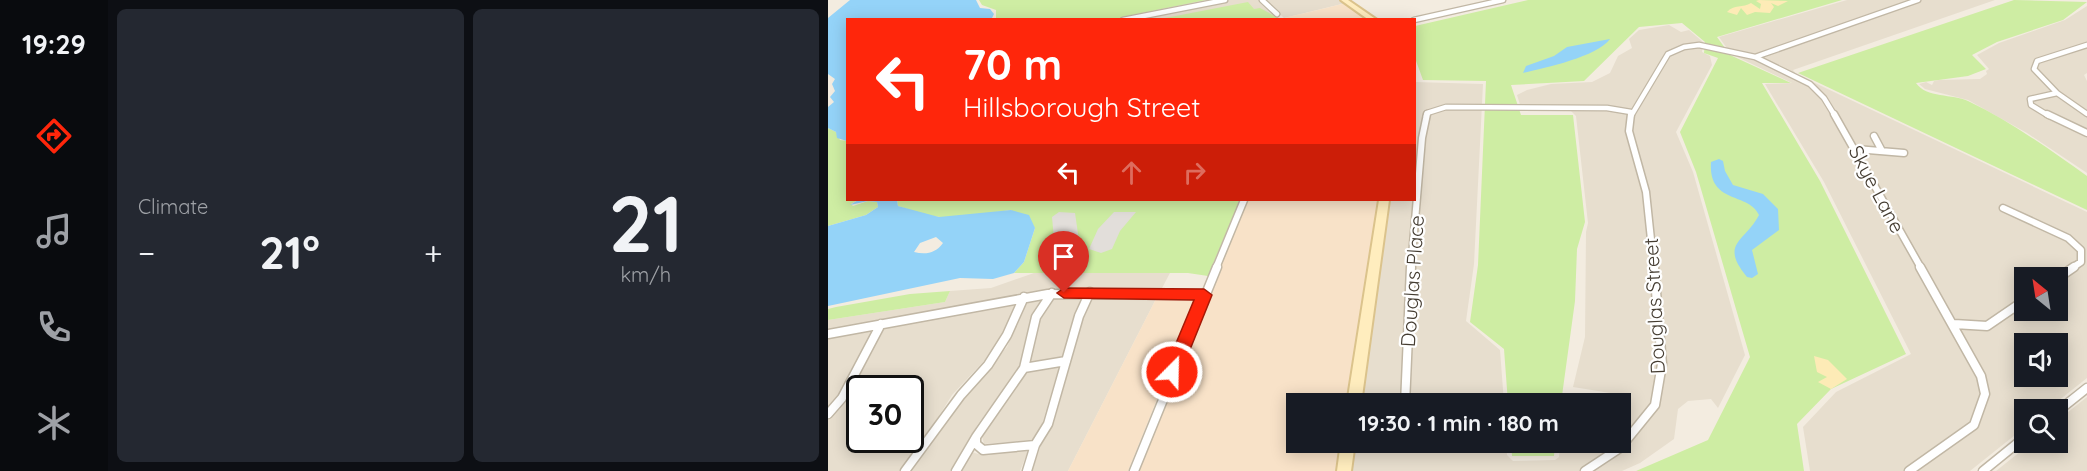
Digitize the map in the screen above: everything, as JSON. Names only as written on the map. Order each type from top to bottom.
[{"type":"main road","points":[[1344,0],[1371,18]]},
{"type":"main road","points":[[1356,393],[1384,201]]},
{"type":"main road","points":[[1344,471],[1346,453]]},
{"type":"street","points":[[1133,18],[1226,0]]},
{"type":"street","points":[[1262,0],[1277,14]]},
{"type":"street","points":[[1416,20],[1503,0]]},
{"type":"street","points":[[1755,57],[1918,0]]},
{"type":"street","name":"Skye Lane","points":[[1631,112],[1673,51],[1700,45],[1755,57],[1810,84],[1824,98],[1856,149],[1901,235],[1954,324],[1981,376],[1985,394],[1974,425],[1909,471]]},
{"type":"street","points":[[2087,45],[2037,61],[2034,69],[2057,93],[2087,114]]},
{"type":"street","points":[[2057,93],[2036,96],[2030,99],[2031,105],[2065,125],[2087,133]]},
{"type":"street","name":"Douglas Place","points":[[1416,183],[1418,152],[1425,116],[1438,108],[1607,108],[1631,112]]},
{"type":"street","name":"Douglas Street","points":[[1585,471],[1620,448],[1655,405],[1662,364],[1646,192],[1629,131],[1631,112]]},
{"type":"street","points":[[1874,136],[1882,151]]},
{"type":"street","points":[[1856,149],[1904,153]]},
{"type":"street","points":[[1134,471],[1244,201]]},
{"type":"street","name":"Douglas Place","points":[[1405,393],[1415,201]]},
{"type":"street","points":[[2003,208],[2068,238],[2080,250],[2081,262],[2068,271]]},
{"type":"street","points":[[1026,471],[1035,445],[1048,424],[1078,316],[1090,292]]},
{"type":"street","points":[[828,334],[1053,293],[1204,295]]},
{"type":"street","points":[[956,471],[976,437],[1024,368],[1036,317],[1053,293]]},
{"type":"street","points":[[905,471],[961,395],[988,365],[1007,335],[1024,297]]},
{"type":"street","points":[[1954,324],[1987,326],[2014,308]]},
{"type":"street","points":[[828,414],[842,398],[881,324]]},
{"type":"street","points":[[1024,368],[1066,361]]},
{"type":"street","points":[[2068,403],[2087,387]]},
{"type":"street","points":[[976,437],[976,444],[983,450],[1035,445]]},
{"type":"street","points":[[1983,471],[2014,446]]},
{"type":"shaded area","points":[[1206,0],[1259,0],[1278,18],[1260,9],[1206,18],[1130,18],[1127,16]]},
{"type":"shaded area","points":[[1265,0],[1341,0],[1346,3],[1284,18]]},
{"type":"shaded area","points":[[1847,0],[1995,0],[1793,70],[1796,74],[2087,212],[2087,378],[2061,399],[2014,399],[2014,436],[1970,471],[1810,471],[1803,427],[1836,392],[1911,354],[1824,182],[1765,84],[1792,83],[1731,54],[1719,37]]},
{"type":"shaded area","points":[[1346,3],[1370,18],[1284,18]]},
{"type":"shaded area","points":[[2087,6],[2087,73],[2084,75],[2087,81],[2087,173],[2027,133],[1968,100],[1925,89],[1919,84],[1926,82],[1932,85],[1934,81],[1939,80],[1980,79],[1987,74],[1986,71],[1989,69],[1977,55],[1999,43],[2065,20]]},
{"type":"shaded area","points":[[1669,25],[1681,32],[1689,30],[1703,42],[1702,52],[1710,56],[1712,65],[1676,132],[1693,172],[1745,355],[1718,408],[1711,399],[1688,401],[1678,409],[1674,439],[1640,463],[1622,471],[1350,471],[1353,453],[1507,453],[1513,461],[1555,460],[1559,457],[1559,453],[1631,453],[1631,393],[1610,393],[1573,387],[1585,337],[1588,223],[1576,116],[1571,111],[1522,111],[1517,95],[1551,84],[1592,82],[1610,73],[1618,56],[1632,48],[1629,39],[1639,30]]},
{"type":"shaded area","points":[[1416,82],[1483,84],[1474,264],[1466,321],[1500,350],[1503,393],[1362,393],[1388,201],[1416,201]]},
{"type":"shaded area","points":[[1248,201],[1380,201],[1351,393],[1286,393],[1286,453],[1341,453],[1338,471],[1139,471],[1150,438]]},
{"type":"shaded area","points":[[1059,212],[1075,213],[1081,254],[1056,261],[1052,217]]},
{"type":"shaded area","points":[[1114,212],[1136,212],[1120,231],[1112,249],[1101,253],[1089,249],[1098,229]]},
{"type":"shaded area","points":[[1171,271],[1161,290],[1050,290],[828,331],[828,320],[945,302],[950,291],[991,288],[1034,273]]},
{"type":"shaded area","points":[[1084,296],[1074,316],[1062,358],[1030,363],[1041,317],[1055,297]]},
{"type":"shaded area","points":[[1093,296],[1157,297],[1068,471],[1032,471],[1041,445],[1054,423],[1083,316]]},
{"type":"shaded area","points":[[1157,297],[1198,298],[1128,471],[1068,471]]},
{"type":"shaded area","points":[[1045,298],[1031,319],[1019,368],[978,424],[950,471],[828,471],[828,420],[846,399],[846,453],[924,453],[924,375],[860,375],[885,327],[1017,302],[998,346],[952,395],[929,432],[939,433],[962,396],[1007,347],[1027,300]]},
{"type":"shaded area","points":[[874,329],[849,375],[846,375],[846,381],[837,398],[828,408],[828,337]]},
{"type":"shaded area","points":[[1059,367],[1042,424],[1032,440],[984,444],[982,436],[1027,372]]},
{"type":"shaded area","points":[[2087,397],[2087,471],[1996,471],[2018,453],[2068,453],[2068,412]]},
{"type":"shaded area","points":[[1028,451],[1020,471],[962,471],[972,452],[981,455]]},
{"type":"green space","points":[[979,0],[1206,0],[1127,16],[1130,18],[996,18],[996,10],[982,5]]},
{"type":"green space","points":[[1528,0],[1842,0],[1717,37],[1730,55],[1791,83],[1762,83],[1820,181],[1906,354],[1831,389],[1797,424],[1804,471],[1636,471],[1708,440],[1750,357],[1696,172],[1680,132],[1718,58],[1704,53],[1705,42],[1682,23],[1639,27],[1584,81],[1511,85],[1521,115],[1573,115],[1585,222],[1577,249],[1575,301],[1562,393],[1507,393],[1504,349],[1470,322],[1478,265],[1486,81],[1423,80],[1416,61],[1416,26]]},
{"type":"green space","points":[[2014,0],[2087,2],[2063,20],[1997,42],[1972,55],[1986,69],[1968,76],[1916,83],[1926,91],[1968,101],[1999,117],[2087,176],[2087,210],[1798,73]]},
{"type":"green space","points":[[1248,2],[1254,9],[1260,8],[1278,18],[1165,18]]},
{"type":"green space","points":[[828,128],[836,132],[840,140],[846,141],[846,201],[856,201],[851,204],[853,206],[868,201],[877,202],[878,207],[866,215],[828,226]]},
{"type":"green space","points":[[897,201],[1240,201],[1208,276],[1188,273],[1014,273],[1024,262],[1035,228],[1011,210],[952,218],[929,216],[898,206]]},
{"type":"green space","points":[[950,291],[945,302],[828,320],[828,309],[836,307],[910,294]]},
{"type":"green space","points":[[1512,453],[1554,453],[1554,456],[1512,456]]},
{"type":"sand","points":[[1756,1],[1788,1],[1778,6],[1771,3],[1774,7],[1770,13],[1755,12],[1747,15],[1741,8],[1737,15],[1727,12],[1751,3],[1760,9],[1761,4]]},
{"type":"sand","points":[[1814,356],[1828,360],[1847,379],[1831,389],[1818,382],[1827,377],[1817,372]]},
{"type":"water","points":[[850,0],[976,0],[980,8],[990,9],[994,14],[992,18],[846,18],[846,141],[837,138],[836,132],[828,128],[828,107],[834,102],[830,97],[835,91],[832,84],[835,79],[828,74],[828,18]]},
{"type":"water","points":[[1610,39],[1594,51],[1582,56],[1523,73],[1526,66],[1554,56],[1567,47]]},
{"type":"water","points":[[1719,159],[1723,161],[1725,171],[1733,185],[1763,194],[1778,209],[1779,230],[1752,250],[1758,274],[1752,278],[1747,277],[1739,266],[1735,250],[1737,243],[1759,215],[1747,203],[1722,192],[1716,185],[1712,176],[1711,162]]},
{"type":"water","points":[[856,201],[868,201],[850,205]]},
{"type":"water","points":[[868,201],[897,201],[898,206],[939,217],[1011,210],[1029,215],[1035,228],[1024,262],[1014,273],[993,279],[960,278],[828,306],[828,226],[866,215],[878,207],[877,202]],"holes":[[[936,237],[943,243],[937,249],[923,253],[914,252],[920,243]]]},
{"type":"route","points":[[1064,293],[1204,295],[1172,372]]}]
